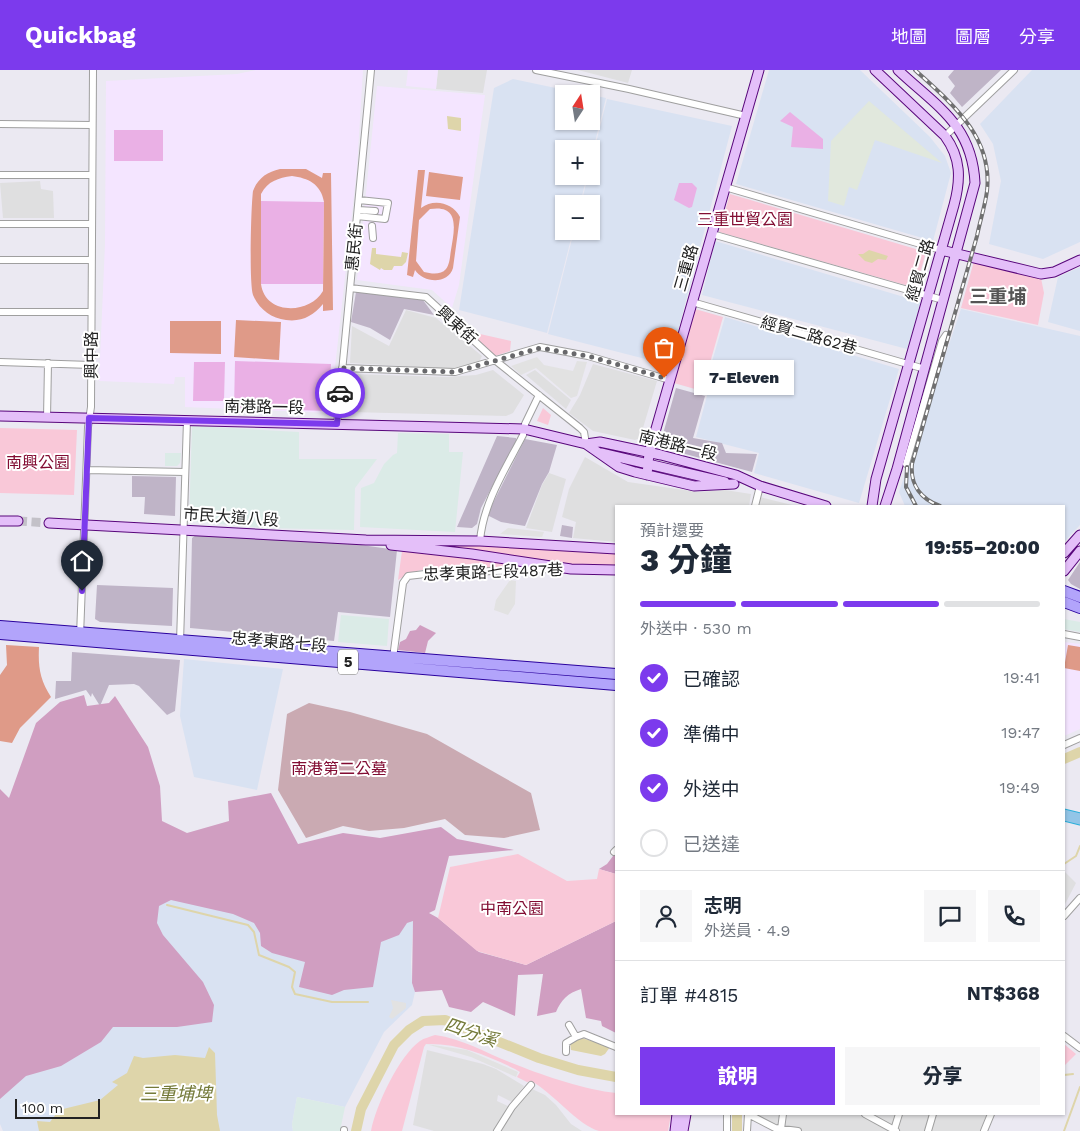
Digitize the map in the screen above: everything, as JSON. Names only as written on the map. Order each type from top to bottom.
[{"type":"highway","points":[[1065,815],[1080,819]]},
{"type":"main road","name":"三重路","points":[[647,475],[649,453],[759,70]]},
{"type":"main road","name":"經貿二路","points":[[872,505],[876,479],[954,205],[960,176],[953,147],[944,136],[875,70]]},
{"type":"main road","name":"經貿二路","points":[[885,505],[925,369],[974,183],[968,144],[957,125],[900,71]]},
{"type":"main road","points":[[941,250],[956,252],[1041,274],[1054,272],[1080,260]]},
{"type":"main road","name":"南港路一段","points":[[0,416],[524,429],[586,444],[598,452],[734,484],[760,486]]},
{"type":"main road","name":"南港路一段","points":[[586,444],[600,442],[736,475],[760,486],[823,505]]},
{"type":"main road","points":[[598,452],[619,467],[647,475],[694,486],[734,484]]},
{"type":"main road","points":[[0,521],[18,524],[0,526]]},
{"type":"main road","name":"市民大道八段","points":[[49,525],[184,529],[366,540],[451,540],[615,548]]},
{"type":"main road","points":[[1065,552],[1080,535]]},
{"type":"main road","name":"市民大道八段","points":[[366,540],[571,569],[615,570]]},
{"type":"main road","points":[[1065,570],[1080,552]]},
{"type":"main road","points":[[1065,591],[1080,597]]},
{"type":"main road","points":[[1065,602],[1080,608]]},
{"type":"main road","name":"忠孝東路七段","points":[[0,626],[80,637]]},
{"type":"main road","name":"忠孝東路七段","points":[[0,634],[80,637],[180,645],[615,685]]},
{"type":"main road","name":"忠孝東路七段","points":[[180,645],[615,674]]},
{"type":"main road","points":[[675,1131],[677,1115]]},
{"type":"main road","points":[[683,1131],[686,1115]]},
{"type":"street","name":"興中路","points":[[80,637],[91,365],[93,70]]},
{"type":"street","name":"惠民街","points":[[337,424],[372,70]]},
{"type":"street","points":[[536,70],[746,116]]},
{"type":"street","points":[[944,136],[1014,70]]},
{"type":"street","points":[[0,124],[92,125]]},
{"type":"street","points":[[0,174],[92,175]]},
{"type":"street","points":[[725,187],[941,250]]},
{"type":"street","points":[[358,213],[385,219],[388,203],[359,200]]},
{"type":"street","points":[[358,213],[375,211]]},
{"type":"street","points":[[0,224],[92,224]]},
{"type":"street","points":[[372,226],[373,238]]},
{"type":"street","points":[[712,234],[943,300]]},
{"type":"street","points":[[0,260],[91,260]]},
{"type":"street","name":"興東街","points":[[350,288],[426,297],[496,361],[580,428],[584,432],[586,444]]},
{"type":"street","name":"經貿二路62巷","points":[[692,302],[925,369]]},
{"type":"street","points":[[0,312],[91,312]]},
{"type":"street","points":[[906,464],[942,341],[946,336]]},
{"type":"street","points":[[342,368],[455,372],[540,348],[588,356],[670,380]]},
{"type":"street","points":[[0,362],[91,365]]},
{"type":"street","points":[[47,418],[48,363]]},
{"type":"street","points":[[480,541],[482,524],[491,498],[523,435],[538,395]]},
{"type":"street","points":[[180,645],[187,420]]},
{"type":"street","points":[[87,470],[185,472]]},
{"type":"street","points":[[755,505],[760,486]]},
{"type":"street","points":[[449,551],[446,544],[451,540]]},
{"type":"street","name":"忠孝東路七段487巷","points":[[393,658],[403,584],[408,576],[434,572],[571,569]]},
{"type":"street","points":[[1065,634],[1080,637]]},
{"type":"street","points":[[1065,745],[1080,738]]},
{"type":"street","points":[[1065,915],[1080,898]]},
{"type":"street","points":[[569,1025],[576,1037]]},
{"type":"street","points":[[566,1052],[566,1043],[584,1034],[615,1047]]},
{"type":"street","points":[[1065,1037],[1080,1048]]},
{"type":"street","points":[[497,1131],[512,1106],[531,1085]]},
{"type":"street","points":[[727,1115],[727,1131]]},
{"type":"street","points":[[747,1131],[748,1115]]},
{"type":"street","points":[[750,1115],[777,1129],[798,1131]]},
{"type":"street","points":[[777,1129],[783,1115]]},
{"type":"street","points":[[866,1115],[895,1131],[899,1115]]},
{"type":"street","points":[[928,1131],[933,1115]]},
{"type":"street","points":[[984,1131],[991,1115]]},
{"type":"shaded area","points":[[256,70],[363,70],[357,168],[330,413],[185,407],[185,377],[175,377],[174,384],[99,381],[105,244],[106,81],[237,74]]},
{"type":"shaded area","points":[[408,70],[438,70],[436,89],[406,86]]},
{"type":"shaded area","points":[[438,70],[487,70],[483,93],[436,89]]},
{"type":"shaded area","points":[[578,70],[632,70],[628,83]]},
{"type":"shaded area","points":[[769,70],[860,70],[930,137],[945,156],[951,173],[933,241],[736,184]]},
{"type":"shaded area","points":[[954,70],[1001,70],[962,107],[950,93],[955,86],[948,77]]},
{"type":"shaded area","points":[[1032,70],[1080,70],[1080,242],[1043,259],[989,244],[1001,181],[993,144],[980,124]]},
{"type":"shaded area","points":[[513,79],[555,88],[555,130],[598,130],[596,140],[555,140],[555,185],[585,185],[582,195],[555,195],[555,240],[571,240],[547,333],[459,310],[494,88]]},
{"type":"shaded area","points":[[377,86],[485,95],[459,285],[452,308],[432,290],[357,280]]},
{"type":"shaded area","points":[[600,97],[606,98],[600,122]]},
{"type":"shaded area","points":[[607,99],[732,126],[669,365],[548,334],[572,240],[600,240],[600,195],[583,195],[586,185],[600,185],[600,140],[597,140]]},
{"type":"shaded area","points":[[869,101],[942,163],[875,140],[857,190],[849,187],[844,206],[828,201],[831,141]]},
{"type":"shaded area","points":[[790,112],[823,139],[823,149],[791,147],[793,127],[780,121]]},
{"type":"shaded area","points":[[114,130],[163,130],[163,161],[114,161]]},
{"type":"shaded area","points":[[306,169],[322,178],[323,173],[331,173],[333,310],[323,311],[323,304],[311,315],[297,320],[281,319],[266,312],[253,295],[251,244],[253,191],[260,179],[275,170]],"holes":[[[292,176],[308,180],[317,186],[324,202],[323,291],[308,304],[298,308],[288,308],[270,302],[264,294],[261,284],[261,194],[267,186],[278,179]]]},
{"type":"shaded area","points":[[418,170],[425,170],[421,208],[432,203],[448,205],[460,217],[453,268],[450,274],[441,280],[429,280],[415,270],[413,277],[407,275]],"holes":[[[430,209],[447,211],[453,220],[454,227],[450,260],[444,271],[427,273],[424,272],[416,261],[419,220]]]},
{"type":"shaded area","points":[[429,172],[463,177],[460,200],[426,196]]},
{"type":"shaded area","points":[[40,181],[41,189],[53,191],[54,218],[3,218],[0,183]]},
{"type":"shaded area","points":[[679,183],[692,183],[697,188],[692,207],[689,208],[674,200]]},
{"type":"shaded area","points":[[261,201],[324,202],[323,284],[261,284]]},
{"type":"shaded area","points":[[715,241],[921,302],[907,349],[702,295]]},
{"type":"shaded area","points":[[1080,267],[1080,331],[1048,322],[1058,277]]},
{"type":"shaded area","points":[[356,292],[423,300],[434,315],[404,309],[390,340],[370,328],[351,322]]},
{"type":"shaded area","points":[[961,309],[1080,336],[1080,525],[1065,541],[1065,505],[905,505],[899,492]]},
{"type":"shaded area","points":[[406,310],[436,318],[482,356],[479,362],[453,369],[350,363],[352,326],[389,346]]},
{"type":"shaded area","points":[[725,317],[899,369],[859,503],[754,473],[759,453],[696,437],[708,392],[704,389]]},
{"type":"shaded area","points":[[236,320],[281,322],[279,360],[234,357]]},
{"type":"shaded area","points":[[170,321],[221,321],[221,354],[170,353]]},
{"type":"shaded area","points":[[537,357],[544,365],[573,371],[577,361],[587,362],[577,396],[571,398],[536,368],[521,375],[511,366]]},
{"type":"shaded area","points":[[235,361],[331,364],[328,411],[234,408]]},
{"type":"shaded area","points":[[194,362],[225,362],[224,401],[193,401]]},
{"type":"shaded area","points":[[593,364],[657,381],[640,438],[635,440],[593,431],[569,413],[580,395]]},
{"type":"shaded area","points":[[493,370],[524,395],[513,413],[506,416],[350,412],[351,374],[447,377],[476,375]]},
{"type":"shaded area","points":[[535,370],[571,400],[566,409],[526,375]]},
{"type":"shaded area","points":[[676,388],[705,396],[693,438],[722,443],[726,453],[757,454],[752,472],[663,448],[661,441]]},
{"type":"shaded area","points":[[192,426],[299,432],[299,459],[377,459],[355,488],[354,530],[264,528],[189,521]]},
{"type":"shaded area","points":[[398,433],[449,434],[449,452],[463,452],[455,532],[360,527],[361,488],[374,483],[384,464],[397,453]]},
{"type":"shaded area","points":[[497,436],[516,438],[516,441],[481,508],[477,524],[472,528],[457,527]]},
{"type":"shaded area","points":[[525,439],[557,445],[549,472],[542,484],[525,526],[501,522],[487,515]]},
{"type":"shaded area","points":[[165,453],[181,453],[180,463],[177,466],[165,466]]},
{"type":"shaded area","points":[[585,457],[628,482],[698,492],[725,490],[751,494],[749,505],[615,505],[615,542],[573,538],[576,522],[562,517],[569,489]]},
{"type":"shaded area","points":[[549,473],[566,479],[552,532],[526,528],[542,485]]},
{"type":"shaded area","points":[[132,476],[176,477],[175,516],[144,514],[145,497],[132,497]]},
{"type":"shaded area","points":[[760,497],[792,505],[759,505]]},
{"type":"shaded area","points":[[562,525],[573,527],[572,538],[560,536]]},
{"type":"shaded area","points":[[508,528],[544,532],[542,537],[500,534]]},
{"type":"shaded area","points":[[196,535],[347,543],[397,550],[390,617],[338,612],[334,641],[190,628],[192,538]]},
{"type":"shaded area","points":[[1080,562],[1080,589],[1068,580]]},
{"type":"shaded area","points":[[510,580],[516,581],[515,604],[508,615],[494,610],[496,600]]},
{"type":"shaded area","points":[[97,585],[173,588],[172,626],[100,622],[95,619]]},
{"type":"shaded area","points":[[341,615],[389,619],[387,646],[338,642]]},
{"type":"shaded area","points":[[1065,619],[1080,622],[1080,632],[1065,629]]},
{"type":"shaded area","points":[[420,625],[436,633],[428,641],[425,653],[398,650],[400,642],[406,639],[410,631],[416,630]]},
{"type":"shaded area","points":[[1065,642],[1080,644],[1080,729],[1065,736]]},
{"type":"shaded area","points":[[6,645],[39,647],[40,673],[51,697],[20,728],[12,743],[0,741],[0,675],[7,665]]},
{"type":"shaded area","points":[[1068,645],[1080,647],[1080,671],[1065,668]]},
{"type":"shaded area","points":[[72,652],[180,660],[175,711],[167,715],[139,686],[134,684],[109,685],[100,706],[92,693],[91,697],[86,690],[55,699],[56,681],[71,681]]},
{"type":"shaded area","points":[[184,659],[283,669],[257,790],[194,777],[180,716]]},
{"type":"shaded area","points":[[84,695],[87,706],[109,703],[115,696],[148,747],[160,786],[162,821],[187,833],[229,821],[228,801],[271,793],[298,844],[343,833],[380,838],[441,827],[457,839],[514,850],[449,856],[435,910],[429,913],[438,918],[479,952],[526,965],[615,921],[615,1032],[602,1026],[601,1021],[586,1018],[581,989],[566,998],[556,1012],[537,1016],[543,974],[518,975],[515,1016],[483,1002],[471,1012],[449,1007],[442,990],[415,992],[412,983],[413,921],[407,923],[399,935],[381,942],[373,987],[344,990],[332,995],[299,987],[305,962],[272,953],[261,946],[260,933],[254,923],[233,914],[171,900],[159,906],[157,923],[163,935],[203,982],[214,1005],[212,1022],[177,1027],[113,1027],[101,1042],[61,1066],[26,1076],[0,1099],[0,789],[9,798],[36,723],[60,702]]},
{"type":"shaded area","points":[[615,853],[615,874],[599,869],[607,864]]},
{"type":"shaded area","points":[[1065,872],[1076,883],[1065,904]]},
{"type":"shaded area","points":[[23,889],[414,906],[411,962],[412,983],[415,992],[412,1005],[384,1032],[345,1107],[297,1097],[292,1124],[293,1131],[3,1131],[0,1124],[0,1049]]},
{"type":"shaded area","points":[[391,1000],[406,1003],[406,1008],[392,1019],[389,1017],[393,1008]]},
{"type":"shaded area","points":[[426,1044],[467,1050],[518,1072],[516,1077],[471,1057]]},
{"type":"shaded area","points":[[427,1050],[483,1064],[496,1069],[524,1086],[512,1102],[498,1095],[497,1101],[510,1107],[495,1131],[434,1131],[413,1125]]},
{"type":"shaded area","points":[[530,1088],[545,1095],[556,1105],[571,1124],[582,1131],[501,1131],[513,1110]]},
{"type":"shaded area","points":[[297,1097],[345,1107],[340,1131],[293,1131],[292,1124]]},
{"type":"shaded area","points":[[757,1115],[987,1115],[980,1131],[775,1131],[775,1128]]},
{"type":"green space","name":"三重世貿公園","points":[[730,194],[926,252],[916,288],[719,232]]},
{"type":"green space","points":[[974,261],[1041,278],[1044,293],[1038,325],[961,308]]},
{"type":"green space","points":[[695,309],[723,317],[702,391],[674,383]]},
{"type":"green space","points":[[480,334],[511,341],[510,351],[495,356],[478,341]]},
{"type":"green space","points":[[543,408],[551,415],[548,425],[537,421]]},
{"type":"green space","name":"南興公園","points":[[0,428],[77,430],[74,495],[0,493]]},
{"type":"green space","points":[[449,544],[615,552],[615,567],[568,564],[452,547]]},
{"type":"green space","points":[[402,551],[455,555],[529,565],[528,568],[421,570],[409,573],[398,580]]},
{"type":"green space","name":"南港第二公墓","points":[[309,703],[350,712],[427,734],[531,793],[540,830],[504,838],[465,835],[445,819],[404,828],[369,831],[343,826],[306,838],[278,790],[287,714]]},
{"type":"green space","name":"中南公園","points":[[518,854],[567,881],[597,879],[599,869],[615,874],[615,921],[526,965],[477,951],[438,918],[450,867]]},
{"type":"green space","points":[[435,1035],[457,1040],[553,1078],[579,1086],[615,1093],[615,1115],[671,1115],[668,1131],[599,1131],[583,1123],[539,1086],[531,1081],[527,1082],[517,1077],[520,1072],[515,1069],[461,1048],[426,1044],[402,1131],[371,1131],[383,1095],[397,1069],[412,1048],[425,1038]]},
{"type":"green space","points":[[1065,1045],[1076,1054],[1065,1065]]},
{"type":"water","points":[[447,116],[461,118],[461,131],[448,129]]},
{"type":"water","points":[[372,248],[376,248],[376,254],[401,257],[402,252],[408,253],[406,262],[402,266],[394,266],[392,270],[381,268],[380,270],[370,264]]},
{"type":"water","points":[[869,250],[888,256],[886,260],[878,259],[872,263],[865,261],[858,254],[863,254]]},
{"type":"water","points":[[582,1038],[610,1047],[601,1056],[571,1050],[570,1043]]},
{"type":"water","name":"三重埔埤","points":[[209,1047],[215,1053],[217,1115],[220,1131],[39,1131],[37,1121],[50,1122],[59,1110],[100,1100],[118,1085],[112,1082],[127,1073],[134,1056],[143,1058],[175,1055],[205,1058]]},
{"type":"waterway","points":[[1065,759],[1080,752]]},
{"type":"waterway","points":[[1065,863],[1076,856],[1080,846]]},
{"type":"waterway","points":[[167,905],[248,925],[254,932],[259,955],[289,967],[295,972],[292,987],[295,994],[332,1002],[368,1002]]},
{"type":"waterway","name":"四分溪","points":[[356,1131],[361,1109],[394,1045],[409,1030],[423,1021],[445,1020],[539,1058],[578,1070],[615,1077]]},
{"type":"waterway","points":[[1065,1075],[1073,1074]]},
{"type":"waterway","points":[[1064,1131],[1080,1087]]},
{"type":"waterway","points":[[737,1115],[737,1131]]},
{"type":"tunnel","points":[[18,521],[49,523]]},
{"type":"railway","points":[[915,70],[967,122],[983,154],[987,171],[987,191],[977,236],[912,464],[913,478],[918,490],[927,499],[938,505]]},
{"type":"railway","points":[[907,467],[906,487],[915,505]]},
{"type":"way so far","points":[[340,393],[342,368],[455,372],[540,348],[588,356],[664,378]]},
{"type":"place","name":"7-Eleven","points":[[664,378]]},
{"type":"district","name":"三重埔","points":[[998,296]]},
{"type":"route","points":[[82,591],[89,418],[337,424],[340,393]]}]
